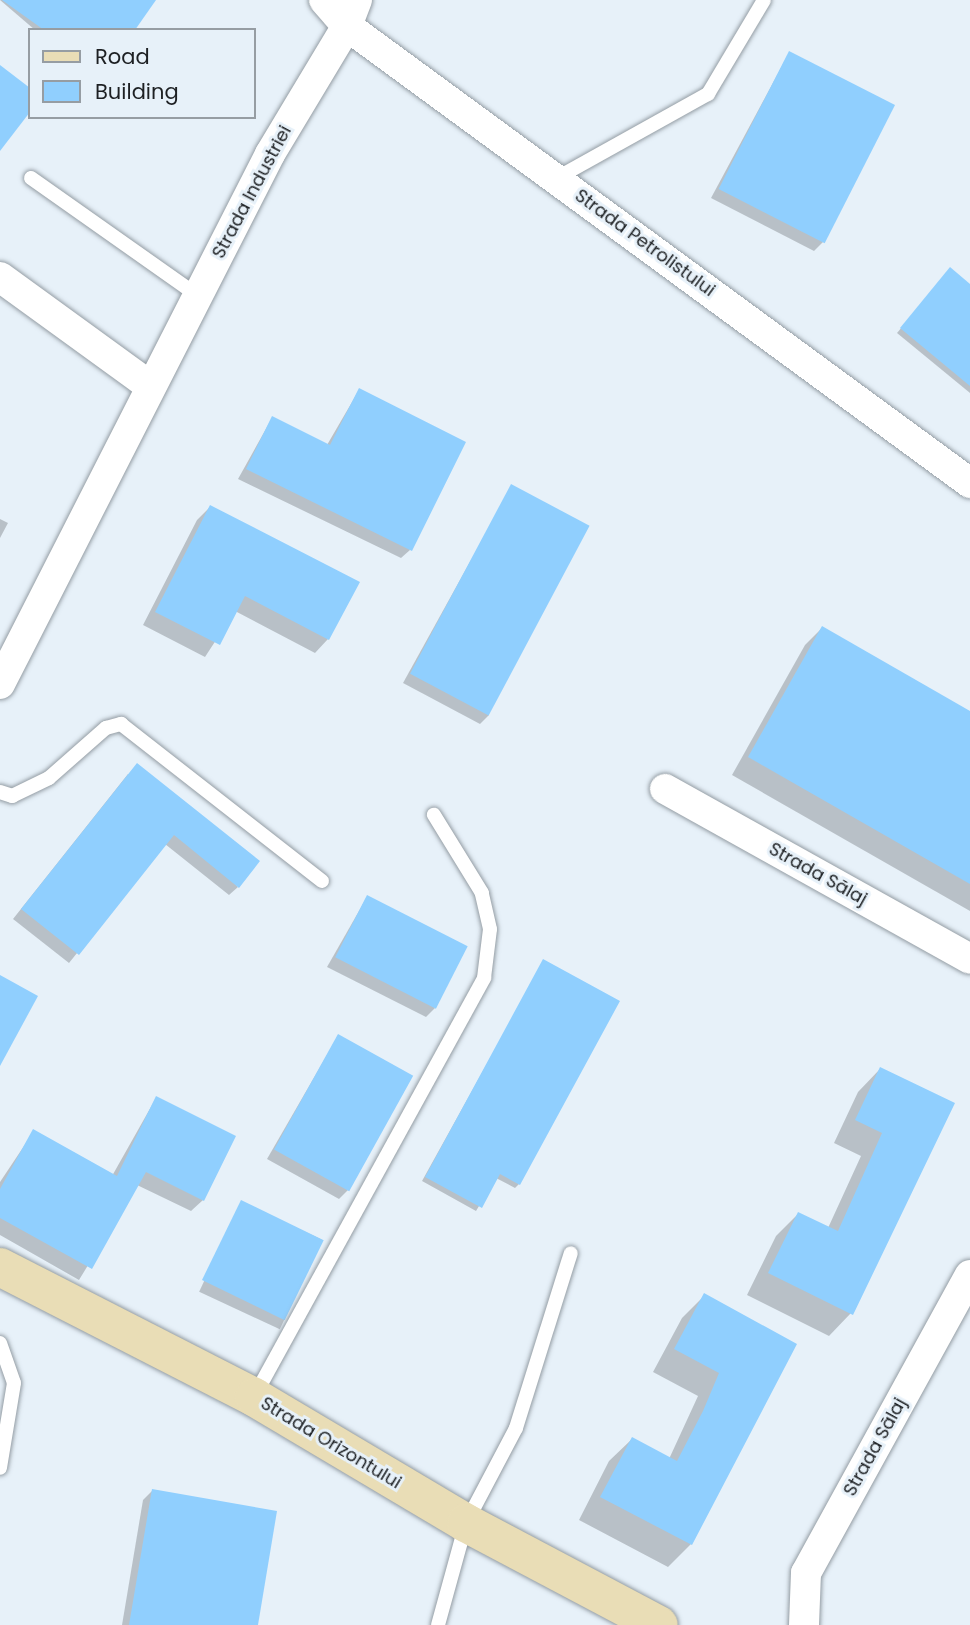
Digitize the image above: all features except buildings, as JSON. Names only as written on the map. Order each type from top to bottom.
[{"type":"main road","name":"Strada Orizontului","points":[[0,1267],[254,1397],[466,1523],[659,1625]]},
{"type":"street","name":"Strada Petrolistului","points":[[324,0],[352,13],[557,178],[970,483]]},
{"type":"street","name":"Strada Industriei","points":[[0,684],[197,295],[352,13]]},
{"type":"street","points":[[0,277],[150,386]]},
{"type":"street","name":"Strada Sălaj","points":[[665,789],[970,959]]},
{"type":"street","name":"Strada Sălaj","points":[[804,1625],[806,1573],[970,1275]]},
{"type":"lane","points":[[557,178],[708,94],[764,0]]},
{"type":"lane","points":[[31,178],[197,295]]},
{"type":"lane","points":[[0,792],[12,796],[49,778],[106,728],[121,724],[322,881]]},
{"type":"lane","points":[[254,1397],[484,978],[490,929],[482,893],[434,816]]},
{"type":"lane","points":[[439,1625],[466,1523],[516,1428],[571,1253]]},
{"type":"lane","points":[[0,1343],[13,1383],[0,1468]]}]
